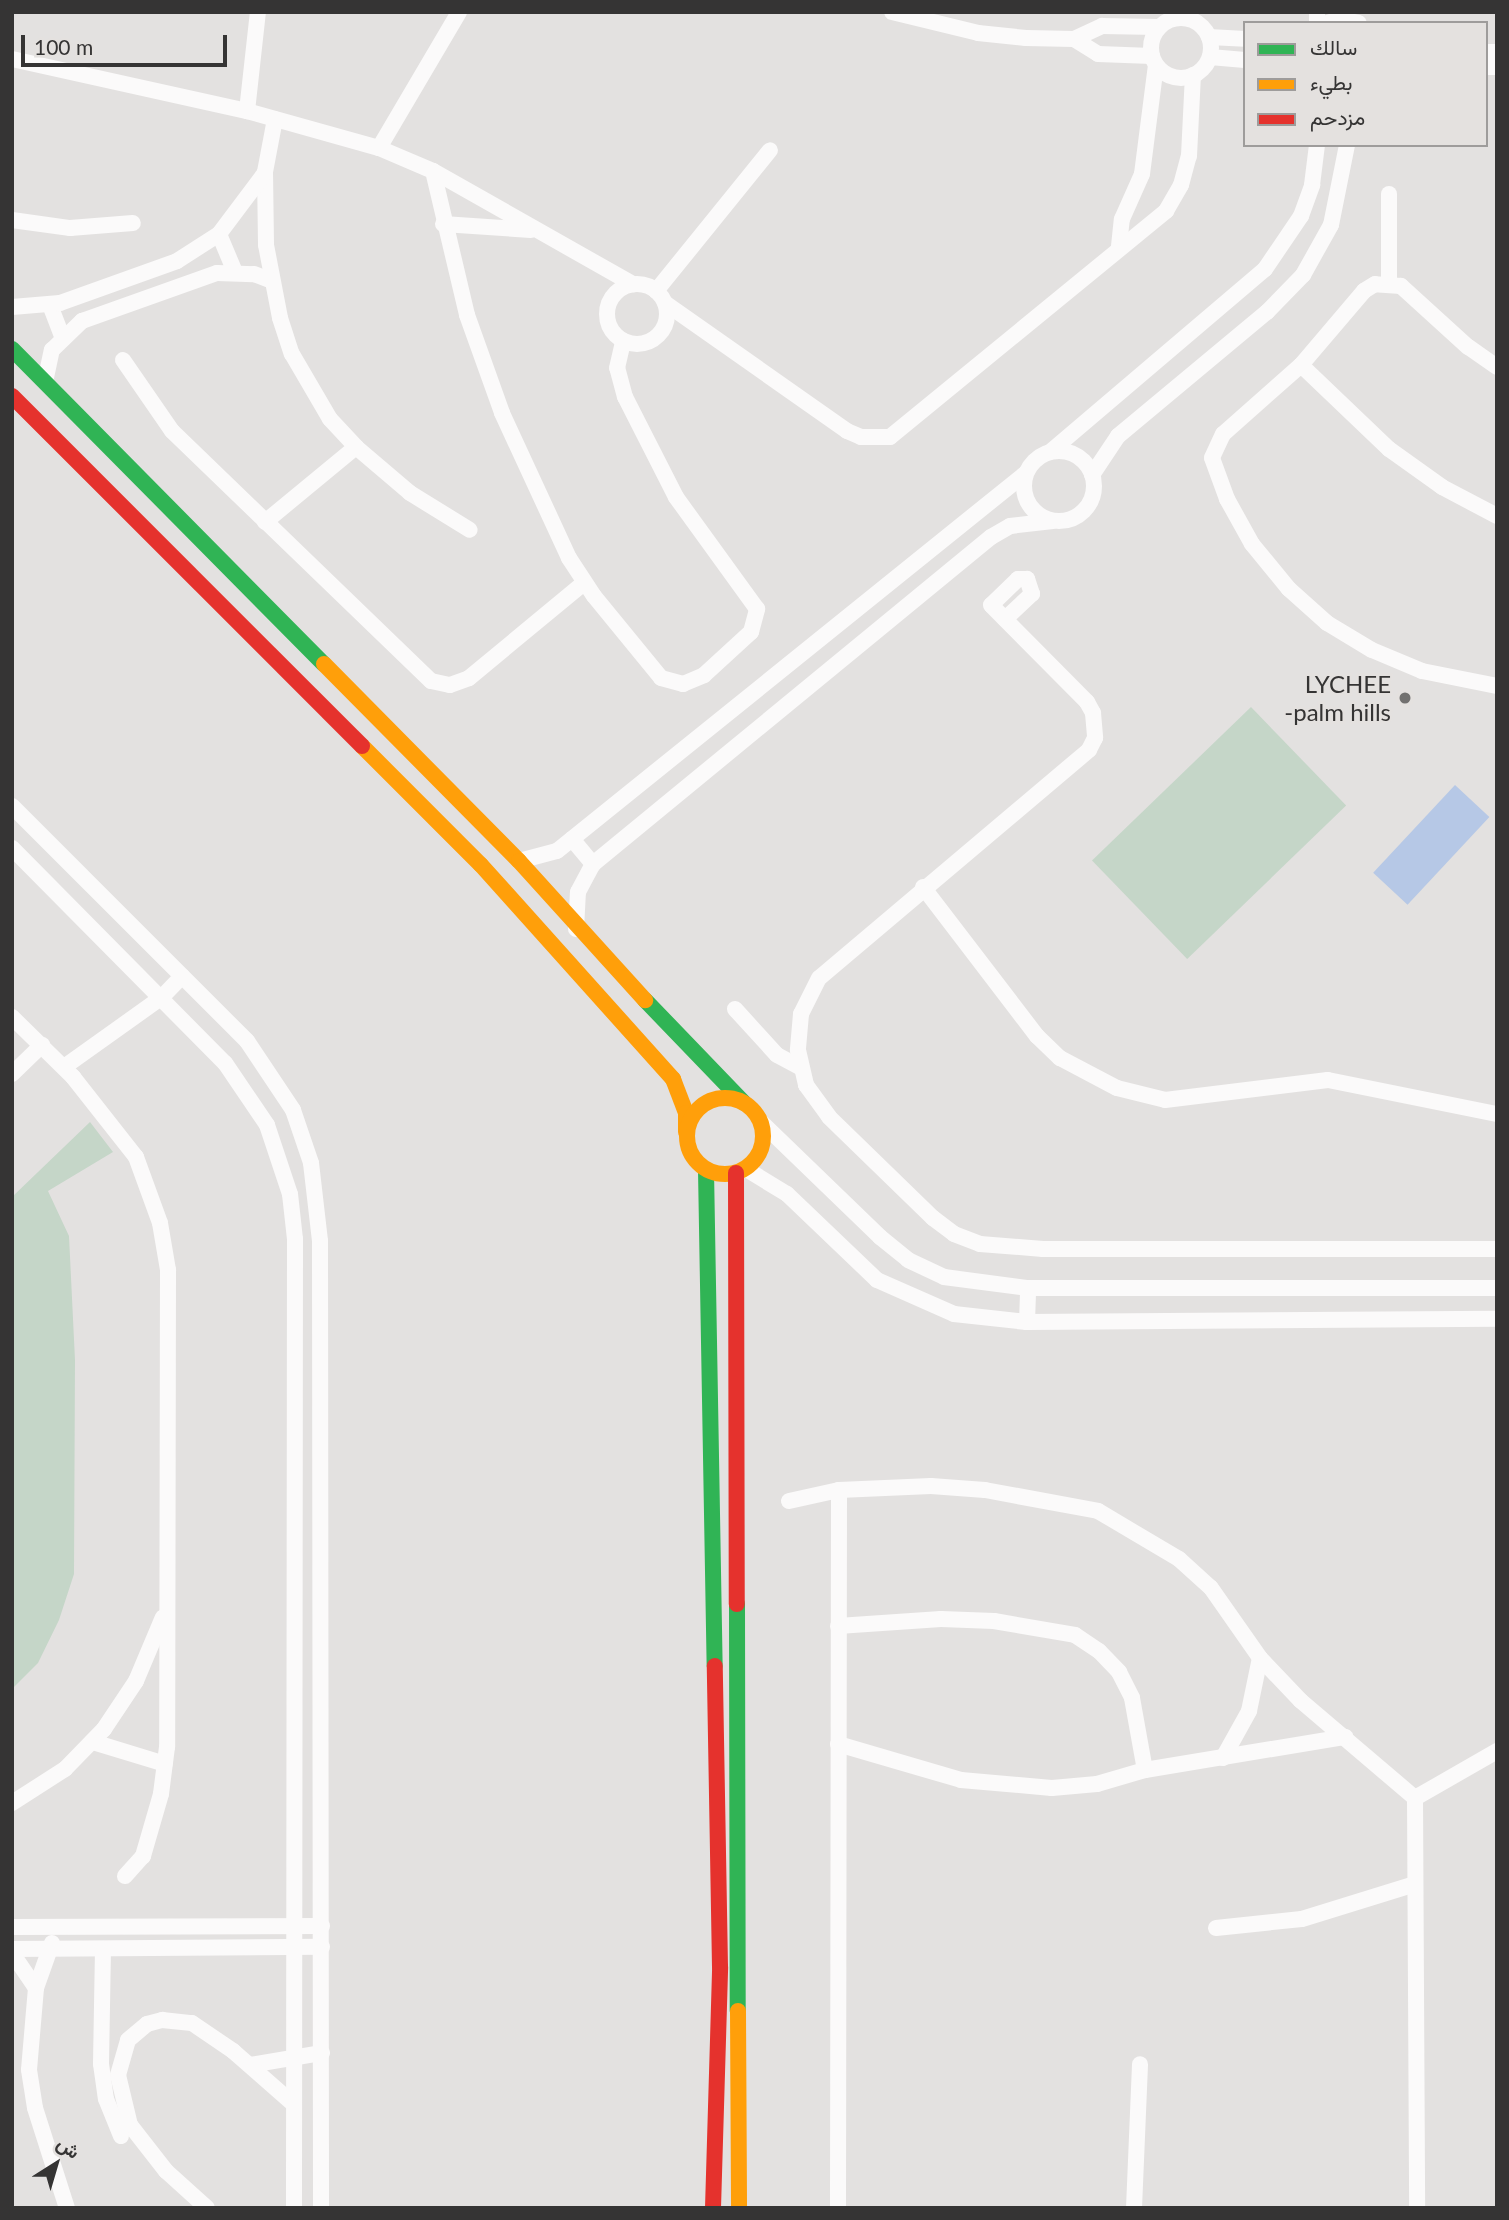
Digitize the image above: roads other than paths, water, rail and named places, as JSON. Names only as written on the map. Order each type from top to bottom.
[{"type":"street","points":[[247,111],[258,12]]},
{"type":"street","points":[[379,148],[459,12]]},
{"type":"street","points":[[892,12],[978,33],[1074,39],[1098,54],[1154,61],[1173,77],[1193,75]]},
{"type":"street","points":[[12,59],[247,111],[379,148],[433,171],[633,285],[660,297],[848,431],[875,439],[902,431],[1119,246],[1145,232],[1167,211],[1181,185],[1189,156],[1193,75],[1210,57],[1209,37],[1193,16],[1178,17],[1158,27],[1102,26],[1074,39]]},
{"type":"street","points":[[1119,246],[1122,219],[1142,174],[1154,61],[1151,41],[1158,27]]},
{"type":"street","points":[[1209,37],[1243,39]]},
{"type":"street","points":[[1210,57],[1243,60]]},
{"type":"street","points":[[275,119],[265,172],[264,221],[271,281],[279,318],[309,388],[356,447],[410,493],[470,530]]},
{"type":"street","points":[[519,862],[540,858],[572,839],[1026,473],[1265,270],[1301,216],[1312,185],[1317,147]]},
{"type":"street","points":[[576,929],[578,892],[593,864],[991,537],[1031,521],[1072,519],[1088,505],[1092,475],[1118,436],[1267,312],[1303,275],[1335,214],[1347,147]]},
{"type":"street","points":[[633,285],[618,291],[608,305],[611,329],[623,341],[639,344],[654,339],[664,327],[660,297],[771,150]]},
{"type":"street","points":[[433,171],[443,224],[467,315],[502,413],[584,583],[661,678],[683,684],[704,675],[757,621],[752,598],[682,506],[625,397],[617,369],[623,341]]},
{"type":"street","points":[[12,307],[50,305],[87,295],[177,261],[219,234],[265,172]]},
{"type":"street","points":[[1388,282],[1389,194]]},
{"type":"street","points":[[12,220],[70,228],[133,223]]},
{"type":"street","points":[[443,224],[538,230]]},
{"type":"street","points":[[219,234],[235,272]]},
{"type":"street","points":[[45,382],[52,350],[62,337],[94,316],[217,273],[235,272],[271,281]]},
{"type":"street","points":[[1497,366],[1468,347],[1412,294],[1388,282],[1364,291],[1301,365],[1223,434],[1214,449],[1214,466],[1227,499],[1252,544],[1289,589],[1328,622],[1373,650],[1422,671],[1497,686]]},
{"type":"street","points":[[109,288],[116,308]]},
{"type":"street","points":[[87,295],[94,316]]},
{"type":"street","points":[[50,305],[62,337]]},
{"type":"street","points":[[12,349],[519,862],[576,929],[760,1121],[908,1260],[944,1277],[1028,1288],[1497,1288]]},
{"type":"street","points":[[123,360],[172,430],[424,674],[440,684],[469,678],[584,583]]},
{"type":"street","points":[[1301,365],[1389,449],[1442,487],[1497,516]]},
{"type":"street","points":[[12,396],[481,864],[673,1079],[686,1113],[686,1132],[691,1154],[706,1170],[720,1967],[713,2208]]},
{"type":"street","points":[[76,461],[100,437]]},
{"type":"street","points":[[265,522],[356,447]]},
{"type":"street","points":[[1049,452],[1070,453],[1092,475]]},
{"type":"street","points":[[1026,473],[1029,504],[1053,521]]},
{"type":"street","points":[[1005,619],[1087,702],[1096,726],[1095,738],[1089,750],[833,964],[808,995],[797,1033],[800,1067],[806,1085],[829,1117],[933,1218],[954,1234],[980,1244],[1043,1249],[1497,1249]]},
{"type":"street","points":[[777,672],[796,697]]},
{"type":"street","points":[[12,806],[247,1041],[280,1086],[303,1136],[316,1190],[322,1926],[321,2208]]},
{"type":"street","points":[[572,839],[593,864]]},
{"type":"street","points":[[12,848],[162,996],[225,1063],[255,1103],[276,1148],[293,1216],[293,2208]]},
{"type":"street","points":[[923,887],[1037,1036],[1060,1058],[1117,1088],[1165,1100],[1328,1080],[1497,1114]]},
{"type":"street","points":[[64,1067],[162,996],[183,976]]},
{"type":"street","points":[[735,1009],[777,1055],[800,1067]]},
{"type":"street","points":[[12,1017],[64,1067],[135,1157],[165,1246],[170,1373],[165,1763],[143,1856],[125,1876]]},
{"type":"street","points":[[12,1074],[42,1045]]},
{"type":"street","points":[[686,1132],[695,1112],[712,1100],[744,1103]]},
{"type":"street","points":[[739,2208],[741,1171],[763,1142],[760,1121]]},
{"type":"street","points":[[706,1170],[741,1171],[787,1194],[855,1262],[901,1294],[954,1314],[1027,1322],[1497,1319]]},
{"type":"street","points":[[1027,1322],[1028,1288]]},
{"type":"street","points":[[789,1501],[838,1490],[931,1486],[985,1490],[1098,1511],[1179,1559],[1231,1613],[1260,1658],[1301,1701],[1415,1797]]},
{"type":"street","points":[[838,1490],[838,2208]]},
{"type":"street","points":[[12,1803],[65,1769],[93,1742],[136,1681],[167,1601]]},
{"type":"street","points":[[838,1626],[941,1619],[994,1621],[1075,1635],[1099,1651],[1119,1672],[1132,1698],[1145,1770]]},
{"type":"street","points":[[1223,1758],[1249,1711],[1260,1658]]},
{"type":"street","points":[[838,1744],[916,1770],[1006,1787],[1097,1784],[1145,1770],[1345,1737]]},
{"type":"street","points":[[93,1742],[165,1763]]},
{"type":"street","points":[[1415,1797],[1497,1751]]},
{"type":"street","points":[[1415,1797],[1412,1885],[1417,2208]]},
{"type":"street","points":[[1216,1928],[1302,1919],[1412,1885]]},
{"type":"street","points":[[12,1927],[322,1926]]},
{"type":"street","points":[[51,1927],[52,1949],[36,1988],[31,2089],[67,2208]]},
{"type":"street","points":[[12,1951],[322,1947]]},
{"type":"street","points":[[103,1949],[101,2064],[106,2099],[121,2136]]},
{"type":"street","points":[[12,1951],[36,1988]]},
{"type":"street","points":[[720,1967],[741,1967]]},
{"type":"street","points":[[207,2208],[166,2171],[130,2125],[119,2093],[122,2050],[147,2024],[177,2020],[206,2029],[291,2102]]},
{"type":"street","points":[[250,2065],[292,2055],[321,2053]]},
{"type":"street","points":[[1134,2208],[1140,2064]]},
{"type":"water","points":[[1455,785],[1489,817],[1408,905],[1373,873]]},
{"type":"place","name":"LYCHEE -palm hills","points":[[1405,698]]}]
